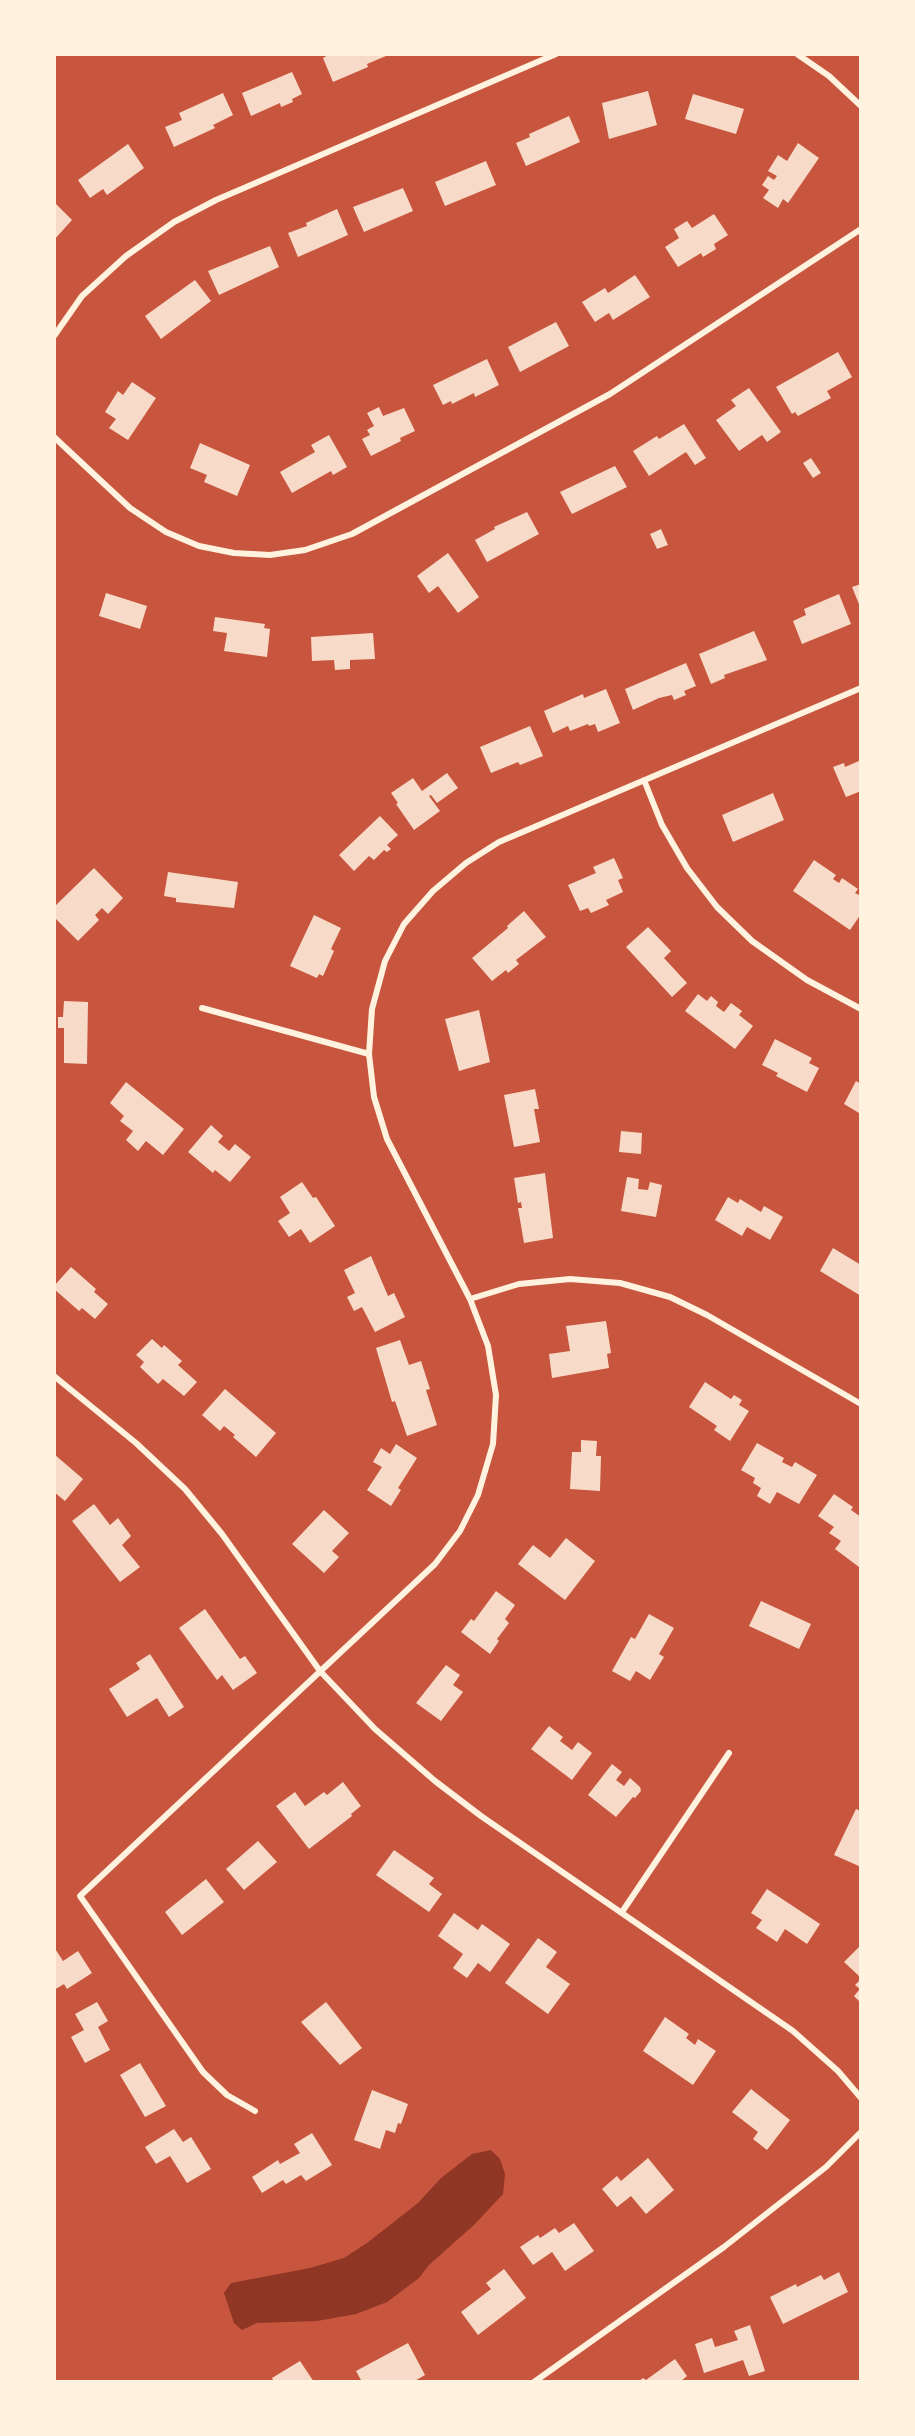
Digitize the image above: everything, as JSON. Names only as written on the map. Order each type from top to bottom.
[{"type":"street","points":[[54,336],[82,296],[126,256],[174,222],[216,200],[556,54]]},
{"type":"street","points":[[797,54],[830,76],[861,106]]},
{"type":"street","points":[[54,437],[130,508],[166,532],[199,546],[234,554],[270,555],[305,550],[352,534],[610,394],[861,230]]},
{"type":"street","points":[[255,2111],[226,2095],[203,2072],[80,1896],[435,1564],[460,1531],[478,1495],[493,1444],[496,1395],[488,1346],[471,1299],[387,1139],[374,1097],[369,1054],[372,1009],[385,961],[404,924],[433,891],[466,863],[499,842],[861,688]]},
{"type":"street","points":[[644,780],[662,825],[687,868],[717,907],[752,941],[807,980],[861,1009]]},
{"type":"street","points":[[202,1008],[369,1054]]},
{"type":"street","points":[[471,1299],[519,1284],[570,1279],[620,1283],[670,1297],[707,1315],[861,1404]]},
{"type":"street","points":[[54,1376],[136,1443],[185,1489],[222,1534],[320,1671],[375,1729],[435,1781],[481,1816],[794,2031],[838,2071],[861,2098]]},
{"type":"street","points":[[622,1912],[729,1753]]},
{"type":"street","points":[[534,2382],[724,2247],[826,2167],[861,2132]]},
{"type":"shaded area","points":[[491,2150],[500,2159],[505,2174],[503,2194],[475,2224],[429,2265],[419,2278],[387,2302],[356,2314],[317,2321],[257,2323],[242,2330],[234,2323],[224,2293],[231,2283],[310,2268],[344,2258],[418,2203],[441,2178],[472,2154]]},
{"type":"building","points":[[330,54],[385,54],[386,56],[367,64],[368,67],[333,82],[323,58]]},
{"type":"building","points":[[292,72],[302,94],[292,99],[293,102],[281,107],[280,103],[251,116],[242,93]]},
{"type":"building","points":[[648,91],[657,125],[609,139],[602,103]]},
{"type":"building","points":[[223,93],[233,115],[213,125],[215,128],[174,147],[165,127],[182,120],[179,113]]},
{"type":"building","points":[[693,94],[744,109],[736,134],[685,119]]},
{"type":"building","points":[[569,116],[580,142],[526,166],[516,143],[530,137],[529,134]]},
{"type":"building","points":[[798,143],[819,158],[788,203],[783,199],[778,208],[763,198],[769,190],[762,185],[768,176],[774,180],[777,176],[768,171],[778,155],[787,161]]},
{"type":"building","points":[[128,144],[144,168],[107,195],[103,189],[90,198],[78,180]]},
{"type":"building","points":[[486,161],[496,185],[445,206],[435,182]]},
{"type":"building","points":[[403,188],[413,211],[364,232],[353,207]]},
{"type":"building","points":[[54,202],[72,220],[54,240]]},
{"type":"building","points":[[337,209],[348,235],[298,257],[288,233],[307,226],[306,223]]},
{"type":"building","points":[[714,214],[728,235],[714,244],[716,249],[703,257],[701,253],[678,267],[665,247],[679,238],[674,229],[687,221],[692,228]]},
{"type":"building","points":[[270,246],[279,267],[219,295],[208,271]]},
{"type":"building","points":[[635,275],[650,297],[613,320],[609,313],[595,322],[582,302],[605,288],[608,293]]},
{"type":"building","points":[[195,280],[211,301],[161,339],[145,316]]},
{"type":"building","points":[[556,322],[569,346],[520,372],[508,347]]},
{"type":"building","points":[[838,352],[852,377],[827,391],[831,398],[798,416],[795,412],[792,414],[776,387]]},
{"type":"building","points":[[487,359],[499,385],[475,397],[474,393],[452,404],[451,401],[443,405],[433,385]]},
{"type":"building","points":[[132,382],[156,398],[128,440],[109,428],[116,419],[105,412],[118,391],[123,395]]},
{"type":"building","points":[[749,388],[781,432],[767,442],[762,435],[739,451],[716,420],[736,406],[731,400]]},
{"type":"building","points":[[379,407],[383,416],[404,408],[415,431],[371,456],[362,439],[370,435],[367,430],[374,426],[367,413]]},
{"type":"building","points":[[684,424],[706,458],[695,465],[686,452],[649,476],[633,451],[657,436],[659,439]]},
{"type":"building","points":[[329,435],[347,467],[333,475],[331,471],[292,493],[280,472],[315,452],[311,445]]},
{"type":"building","points":[[200,443],[250,465],[237,496],[204,482],[207,475],[190,468]]},
{"type":"building","points":[[811,458],[821,473],[813,478],[803,463]]},
{"type":"building","points":[[615,466],[627,487],[572,514],[560,492]]},
{"type":"building","points":[[527,512],[539,534],[487,562],[475,540],[495,529],[494,527]]},
{"type":"building","points":[[661,529],[668,545],[657,549],[650,534]]},
{"type":"building","points":[[448,553],[479,597],[458,613],[438,586],[429,593],[417,576]]},
{"type":"building","points":[[861,584],[861,609],[852,587]]},
{"type":"building","points":[[106,593],[147,606],[140,629],[99,616]]},
{"type":"building","points":[[839,594],[851,624],[802,644],[793,621],[806,615],[804,609]]},
{"type":"building","points":[[215,617],[265,624],[264,628],[270,629],[267,657],[224,651],[227,633],[213,631]]},
{"type":"building","points":[[754,631],[767,660],[724,675],[725,678],[711,684],[699,654]]},
{"type":"building","points":[[373,633],[375,659],[350,660],[350,669],[335,670],[334,660],[312,661],[311,637]]},
{"type":"building","points":[[686,663],[696,686],[684,691],[686,695],[674,700],[672,695],[659,698],[633,710],[625,689]]},
{"type":"building","points":[[606,689],[620,723],[598,732],[595,724],[589,726],[588,724],[570,731],[568,726],[553,733],[544,711],[583,694],[584,698]]},
{"type":"building","points":[[530,726],[543,756],[520,765],[518,762],[491,773],[480,747]]},
{"type":"building","points":[[861,760],[861,791],[846,797],[833,767],[844,763],[845,767]]},
{"type":"building","points":[[447,773],[458,788],[437,803],[431,795],[429,796],[440,811],[414,830],[391,793],[413,778],[422,791]]},
{"type":"building","points":[[773,793],[784,820],[733,842],[722,815]]},
{"type":"building","points":[[380,816],[398,835],[387,845],[391,849],[387,852],[384,850],[374,860],[369,856],[354,871],[339,855]]},
{"type":"building","points":[[614,858],[623,878],[618,880],[623,892],[606,900],[609,905],[591,913],[588,908],[580,911],[568,885],[596,873],[593,867]]},
{"type":"building","points":[[814,860],[836,875],[833,879],[839,883],[842,878],[858,889],[855,893],[861,896],[861,914],[850,930],[793,891]]},
{"type":"building","points":[[94,868],[123,898],[108,914],[102,908],[95,915],[99,920],[78,941],[54,917],[54,907]]},
{"type":"building","points":[[168,872],[238,882],[234,908],[176,902],[176,898],[164,896]]},
{"type":"building","points":[[524,911],[546,937],[516,960],[519,964],[508,973],[506,970],[492,981],[472,958],[508,928],[507,926]]},
{"type":"building","points":[[314,915],[341,928],[331,949],[334,951],[323,976],[319,974],[317,978],[290,966]]},
{"type":"building","points":[[648,927],[671,951],[664,958],[687,983],[672,997],[626,947]]},
{"type":"building","points":[[698,994],[707,1001],[711,996],[718,1002],[716,1006],[724,1012],[731,1003],[742,1011],[739,1015],[753,1026],[735,1049],[685,1011]]},
{"type":"building","points":[[64,1001],[88,1002],[87,1064],[64,1063],[64,1028],[58,1028],[58,1017],[63,1017]]},
{"type":"building","points":[[479,1010],[490,1062],[459,1071],[445,1019]]},
{"type":"building","points":[[775,1039],[812,1058],[809,1063],[819,1068],[807,1092],[776,1076],[778,1073],[762,1065]]},
{"type":"building","points":[[856,1081],[861,1084],[859,1113],[844,1104]]},
{"type":"building","points":[[126,1082],[184,1129],[163,1155],[146,1141],[138,1151],[126,1140],[133,1131],[120,1121],[124,1116],[110,1103]]},
{"type":"building","points":[[535,1089],[539,1109],[534,1109],[540,1142],[514,1147],[504,1095]]},
{"type":"building","points":[[211,1125],[223,1136],[218,1142],[229,1151],[235,1144],[251,1157],[230,1182],[215,1170],[213,1173],[188,1152]]},
{"type":"building","points":[[621,1131],[642,1133],[641,1154],[619,1152]]},
{"type":"building","points":[[545,1173],[553,1238],[524,1243],[518,1208],[522,1208],[521,1202],[518,1203],[514,1178]]},
{"type":"building","points":[[627,1177],[639,1179],[638,1189],[648,1190],[650,1182],[662,1185],[656,1217],[621,1211]]},
{"type":"building","points":[[302,1182],[313,1198],[316,1197],[335,1226],[310,1243],[301,1229],[289,1237],[278,1221],[290,1213],[280,1197]]},
{"type":"building","points":[[728,1197],[738,1203],[740,1199],[761,1212],[764,1206],[783,1217],[770,1240],[747,1227],[742,1236],[715,1220]]},
{"type":"building","points":[[833,1248],[861,1265],[861,1296],[820,1271]]},
{"type":"building","points":[[371,1256],[388,1296],[394,1293],[405,1317],[375,1332],[362,1307],[354,1311],[347,1297],[355,1293],[344,1270]]},
{"type":"building","points":[[71,1267],[96,1289],[94,1292],[108,1304],[95,1319],[82,1308],[79,1311],[54,1289],[54,1286]]},
{"type":"building","points":[[606,1321],[611,1353],[607,1354],[609,1368],[552,1378],[549,1354],[570,1351],[566,1326]]},
{"type":"building","points":[[152,1339],[162,1348],[164,1345],[182,1361],[178,1365],[197,1382],[184,1396],[163,1379],[158,1384],[140,1367],[144,1362],[136,1355]]},
{"type":"building","points":[[400,1340],[409,1365],[421,1361],[430,1389],[426,1390],[437,1425],[407,1436],[395,1401],[392,1402],[376,1348]]},
{"type":"building","points":[[705,1382],[731,1399],[734,1395],[742,1400],[739,1405],[749,1411],[730,1441],[714,1430],[717,1426],[689,1407]]},
{"type":"building","points":[[225,1389],[276,1433],[256,1457],[224,1426],[220,1431],[202,1415]]},
{"type":"building","points":[[581,1440],[597,1441],[596,1456],[601,1456],[600,1491],[570,1489],[572,1452],[581,1452]]},
{"type":"building","points":[[757,1443],[784,1458],[782,1462],[792,1467],[795,1462],[817,1475],[799,1504],[777,1492],[770,1504],[757,1496],[761,1488],[753,1483],[755,1478],[741,1470]]},
{"type":"building","points":[[396,1444],[417,1458],[398,1488],[401,1490],[391,1506],[367,1490],[382,1467],[373,1462],[381,1448],[390,1454]]},
{"type":"building","points":[[54,1454],[83,1479],[65,1501],[54,1492]]},
{"type":"building","points":[[834,1494],[853,1507],[851,1510],[861,1517],[859,1567],[835,1549],[841,1541],[829,1533],[834,1527],[818,1516]]},
{"type":"building","points":[[94,1504],[110,1525],[118,1518],[131,1536],[122,1545],[140,1567],[120,1582],[72,1521]]},
{"type":"building","points":[[324,1510],[349,1533],[332,1551],[339,1557],[324,1573],[292,1544]]},
{"type":"building","points":[[566,1538],[595,1561],[565,1600],[518,1564],[533,1545],[550,1558]]},
{"type":"building","points":[[496,1591],[515,1605],[505,1619],[509,1623],[497,1639],[499,1641],[490,1654],[461,1632],[471,1619],[474,1621]]},
{"type":"building","points":[[761,1601],[811,1624],[799,1649],[749,1626]]},
{"type":"building","points":[[205,1609],[240,1659],[245,1656],[257,1673],[233,1690],[222,1675],[217,1680],[179,1628]]},
{"type":"building","points":[[649,1614],[674,1628],[659,1654],[664,1657],[650,1680],[636,1671],[630,1681],[612,1671],[631,1637],[635,1639]]},
{"type":"building","points":[[150,1654],[184,1707],[169,1717],[157,1698],[127,1717],[109,1689],[140,1669],[136,1663]]},
{"type":"building","points":[[446,1665],[460,1675],[453,1685],[463,1692],[441,1721],[416,1703]]},
{"type":"building","points":[[549,1726],[563,1737],[560,1741],[572,1750],[578,1742],[592,1753],[572,1780],[531,1749]]},
{"type":"building","points":[[612,1764],[622,1772],[616,1780],[624,1786],[630,1778],[640,1787],[641,1791],[616,1817],[588,1795]]},
{"type":"building","points":[[343,1782],[361,1806],[351,1814],[352,1816],[309,1849],[276,1806],[295,1792],[305,1806],[324,1792],[327,1795]]},
{"type":"building","points":[[856,1809],[861,1811],[861,1867],[834,1855]]},
{"type":"building","points":[[258,1841],[277,1862],[244,1890],[226,1869]]},
{"type":"building","points":[[394,1850],[434,1878],[429,1884],[442,1894],[429,1912],[376,1875]]},
{"type":"building","points":[[206,1879],[224,1902],[182,1935],[165,1912]]},
{"type":"building","points":[[767,1889],[820,1924],[807,1944],[785,1929],[777,1942],[756,1928],[762,1920],[751,1913]]},
{"type":"building","points":[[454,1913],[478,1930],[482,1924],[510,1944],[490,1972],[478,1963],[467,1978],[453,1968],[463,1954],[438,1936]]},
{"type":"building","points":[[538,1938],[557,1952],[546,1967],[570,1984],[548,2014],[505,1983]]},
{"type":"building","points":[[861,1945],[861,1974],[859,1976],[844,1962]]},
{"type":"building","points":[[54,1947],[63,1961],[78,1951],[92,1973],[67,1989],[64,1984],[54,1990]]},
{"type":"building","points":[[861,1979],[861,2003],[854,1996],[860,1989],[855,1985]]},
{"type":"building","points":[[97,2002],[108,2021],[98,2027],[110,2050],[85,2063],[71,2037],[84,2030],[75,2014]]},
{"type":"building","points":[[326,2002],[362,2048],[340,2065],[301,2022]]},
{"type":"building","points":[[665,2017],[689,2034],[686,2038],[695,2045],[698,2039],[716,2051],[693,2085],[643,2051]]},
{"type":"building","points":[[140,2063],[166,2106],[145,2117],[120,2075]]},
{"type":"building","points":[[751,2089],[790,2120],[767,2150],[753,2139],[758,2132],[732,2112]]},
{"type":"building","points":[[372,2090],[408,2104],[395,2133],[386,2130],[380,2149],[354,2140]]},
{"type":"building","points":[[174,2129],[183,2142],[191,2137],[211,2169],[187,2183],[170,2156],[156,2164],[145,2147]]},
{"type":"building","points":[[312,2133],[332,2165],[306,2181],[301,2175],[286,2184],[283,2180],[262,2193],[252,2177],[278,2160],[280,2164],[300,2153],[294,2144]]},
{"type":"building","points":[[648,2158],[674,2190],[646,2214],[631,2196],[617,2207],[602,2189],[617,2176],[621,2181]]},
{"type":"building","points":[[574,2223],[594,2251],[565,2271],[552,2252],[533,2265],[520,2247],[538,2235],[540,2238],[555,2228],[559,2233]]},
{"type":"building","points":[[504,2269],[526,2298],[478,2335],[461,2312],[491,2289],[486,2283]]},
{"type":"building","points":[[839,2272],[848,2292],[783,2324],[770,2297],[796,2284],[797,2287],[821,2275],[824,2280]]},
{"type":"building","points":[[750,2325],[765,2371],[749,2376],[743,2360],[704,2373],[695,2344],[712,2338],[715,2347],[738,2340],[734,2331]]},
{"type":"building","points":[[408,2343],[425,2375],[413,2382],[362,2382],[356,2371]]},
{"type":"building","points":[[675,2359],[687,2376],[680,2382],[638,2382],[643,2378],[646,2380]]},
{"type":"building","points":[[300,2361],[314,2382],[274,2382],[272,2378]]}]
